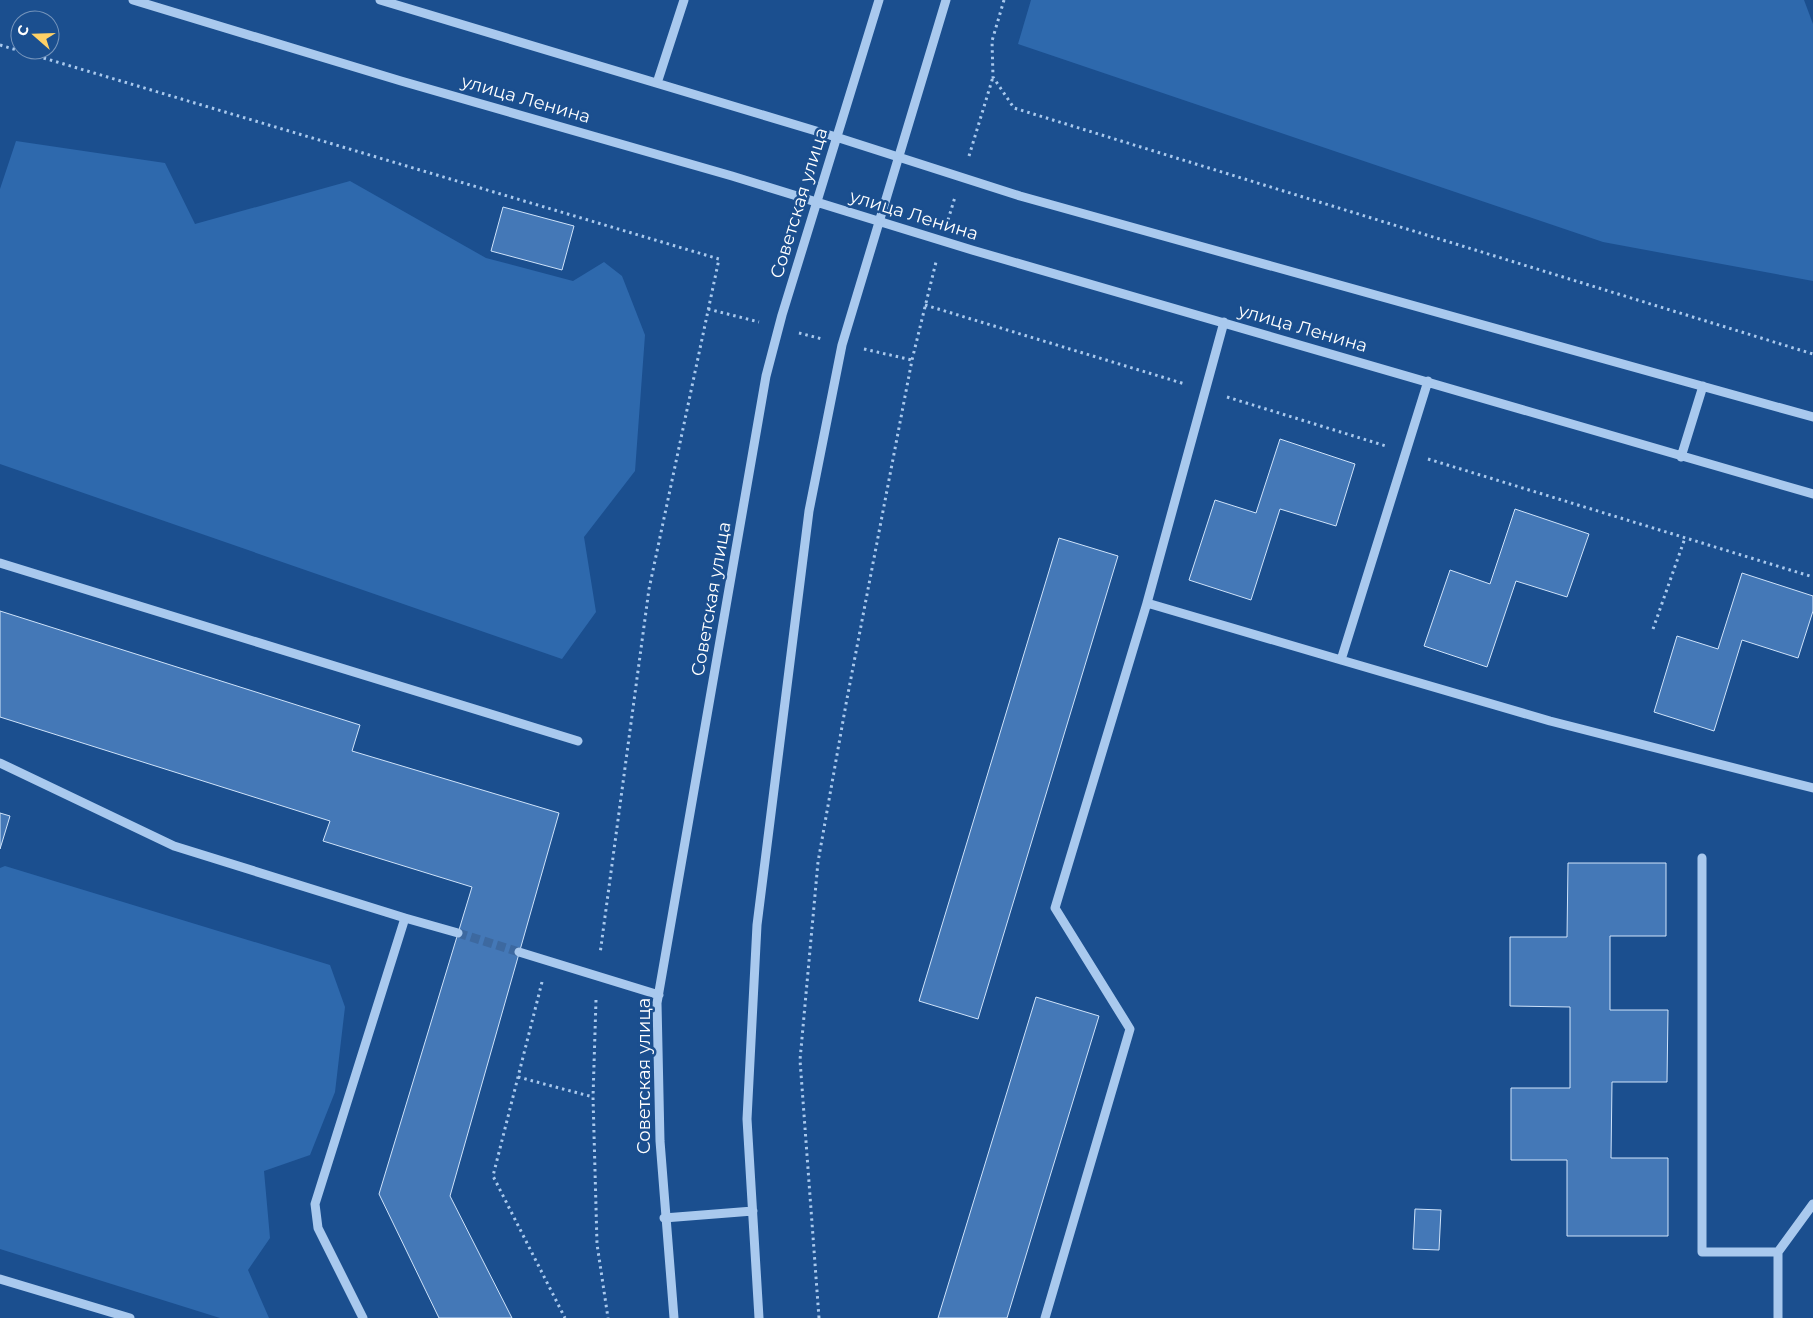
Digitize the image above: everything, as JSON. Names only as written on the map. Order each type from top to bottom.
[{"type":"street","points":[[380,0],[836,137],[1020,196],[1465,318],[1813,417]]},
{"type":"street","points":[[657,83],[684,0]]},
{"type":"street","name":"Советская улица","points":[[674,1318],[664,1218],[657,1004],[766,376],[816,202],[879,0]]},
{"type":"street","points":[[759,1318],[747,1118],[757,925],[809,511],[842,345],[946,0]]},
{"type":"street","name":"улица Ленина","points":[[137,1],[401,81],[614,141],[942,241],[1813,494]]},
{"type":"street","points":[[1045,1318],[1130,1029],[1055,908],[1147,603],[1224,322]]},
{"type":"street","points":[[1341,660],[1428,382]]},
{"type":"street","points":[[1682,457],[1703,386]]},
{"type":"street","points":[[0,563],[578,741]]},
{"type":"street","points":[[1147,603],[1550,721],[1813,788]]},
{"type":"street","points":[[0,764],[174,846],[458,934]]},
{"type":"street","points":[[1702,858],[1702,1252],[1778,1252]]},
{"type":"street","points":[[363,1318],[318,1228],[315,1204],[405,918]]},
{"type":"street","points":[[520,952],[659,995]]},
{"type":"street","points":[[1778,1318],[1778,1252],[1813,1204]]},
{"type":"street","points":[[664,1218],[753,1211]]},
{"type":"street","points":[[0,1279],[130,1318]]},
{"type":"path","points":[[819,1318],[800,1060],[818,862],[846,704],[912,360],[942,241],[993,77],[992,41],[1004,0]]},
{"type":"path","points":[[0,45],[719,260],[649,589],[596,976],[593,1097],[596,1244],[608,1318]]},
{"type":"path","points":[[993,77],[1014,108],[1813,354]]},
{"type":"path","points":[[925,305],[1813,577]]},
{"type":"path","points":[[842,345],[912,360]]},
{"type":"path","points":[[1653,629],[1685,538]]},
{"type":"path","points":[[547,961],[493,1176],[565,1318]]},
{"type":"path","points":[[518,1077],[593,1097]]},
{"type":"shaded area","points":[[1031,0],[1804,0],[1813,24],[1813,281],[1603,242],[1018,44]]},
{"type":"shaded area","points":[[16,141],[165,163],[195,224],[350,181],[486,258],[573,281],[604,262],[622,276],[645,335],[635,471],[584,537],[596,612],[562,659],[0,464],[0,189]]},
{"type":"shaded area","points":[[5,866],[330,965],[345,1007],[335,1092],[310,1155],[264,1171],[270,1238],[248,1270],[269,1318],[220,1318],[0,1249],[0,868]]},
{"type":"building","points":[[503,207],[574,226],[562,270],[491,251]]},
{"type":"building","points":[[1280,439],[1355,464],[1336,526],[1280,509],[1251,600],[1189,580],[1215,500],[1256,513]]},
{"type":"building","points":[[1515,509],[1589,534],[1567,597],[1516,581],[1487,667],[1424,646],[1450,570],[1490,584]]},
{"type":"building","points":[[1059,538],[1118,556],[978,1019],[919,1001]]},
{"type":"building","points":[[1742,573],[1813,596],[1813,611],[1798,658],[1742,640],[1714,731],[1654,712],[1677,636],[1718,649]]},
{"type":"building","points":[[0,611],[360,725],[352,751],[559,813],[450,1196],[512,1318],[439,1318],[379,1194],[472,887],[323,841],[330,821],[0,717]]},
{"type":"building","points":[[0,813],[10,816],[0,849]]},
{"type":"building","points":[[1568,863],[1666,863],[1666,936],[1610,936],[1610,1010],[1668,1010],[1667,1082],[1612,1082],[1611,1158],[1668,1158],[1668,1236],[1567,1236],[1567,1160],[1511,1160],[1511,1088],[1570,1088],[1570,1007],[1510,1006],[1510,937],[1567,937]]},
{"type":"building","points":[[1036,997],[1099,1016],[1007,1318],[938,1318]]},
{"type":"building","points":[[1415,1209],[1441,1210],[1439,1250],[1413,1249]]},
{"type":"tunnel","points":[[458,933],[519,952]]}]
